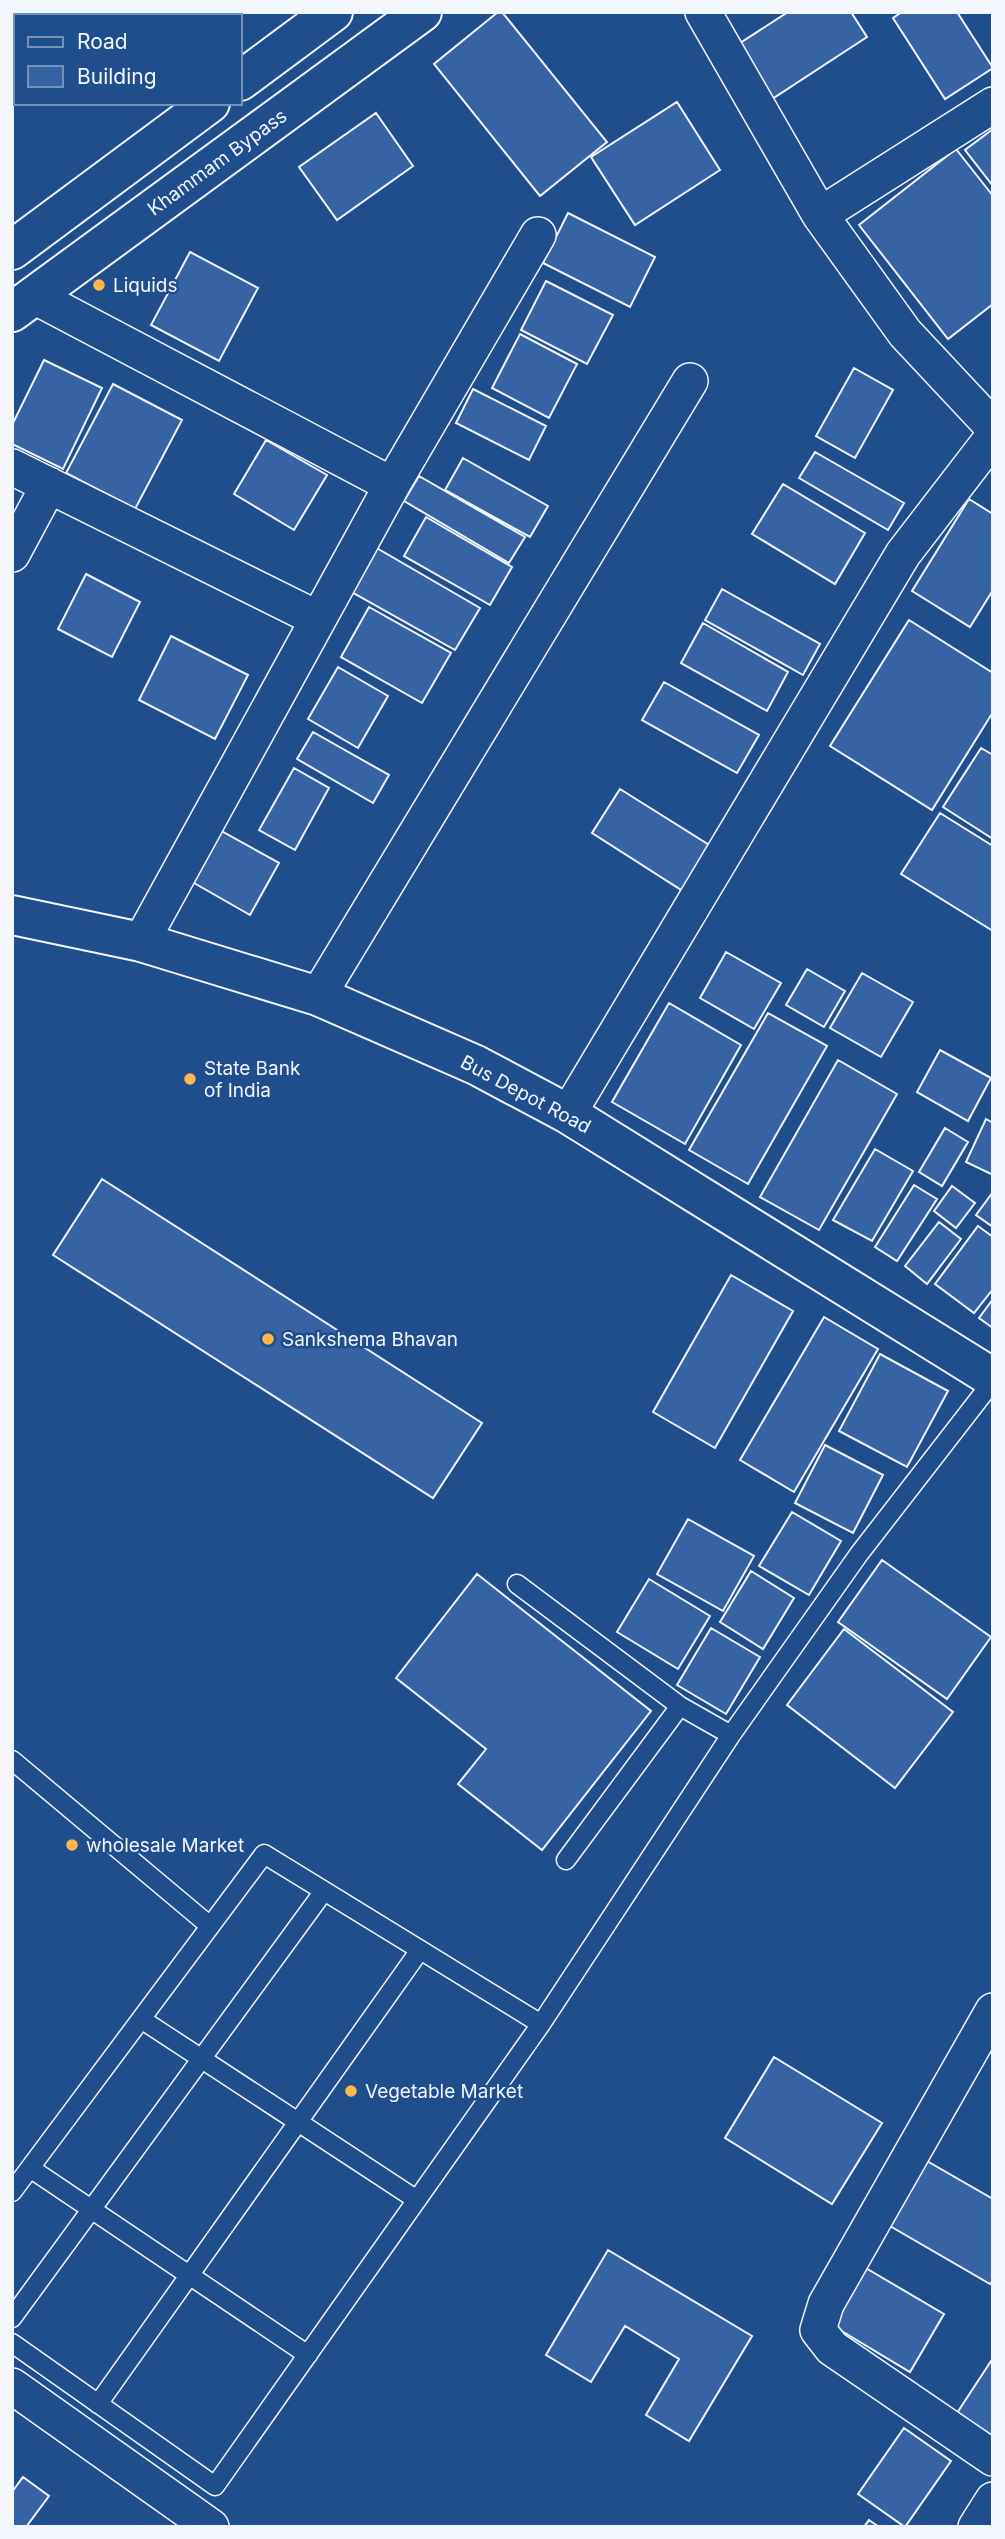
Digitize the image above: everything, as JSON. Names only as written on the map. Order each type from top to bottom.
[{"type":"main road","points":[[242,80],[333,12]]},
{"type":"main road","name":"Khammam Bypass","points":[[23,304],[422,12]]},
{"type":"main road","points":[[12,250],[207,105]]},
{"type":"main road","name":"Bus Depot Road","points":[[12,915],[141,942],[317,996],[476,1065],[568,1114],[993,1379]]},
{"type":"street","points":[[703,12],[820,215],[905,333],[993,427]]},
{"type":"street","points":[[820,215],[993,105]]},
{"type":"street","points":[[141,942],[392,485],[538,235]]},
{"type":"street","points":[[23,304],[392,485]]},
{"type":"street","points":[[317,996],[691,381]]},
{"type":"street","points":[[568,1114],[903,554],[993,437]]},
{"type":"street","points":[[12,467],[318,619]]},
{"type":"street","points":[[12,554],[49,485]]},
{"type":"street","points":[[993,2011],[826,2304],[818,2330],[832,2348],[993,2458]]},
{"type":"street","points":[[12,2386],[211,2527]]},
{"type":"street","points":[[976,2527],[993,2500]]},
{"type":"lane","points":[[12,2343],[215,2486],[541,2024],[732,1735],[859,1554],[993,1379]]},
{"type":"lane","points":[[516,1584],[680,1706],[732,1735]]},
{"type":"lane","points":[[566,1860],[680,1706]]},
{"type":"lane","points":[[12,1760],[210,1926]]},
{"type":"lane","points":[[12,2192],[264,1854],[541,2024]]},
{"type":"lane","points":[[12,2318],[324,1891]]},
{"type":"lane","points":[[98,2404],[420,1950]]},
{"type":"lane","points":[[141,2019],[417,2200]]},
{"type":"lane","points":[[30,2168],[308,2355]]},
{"type":"building","points":[[14,12],[183,14],[16,14]]},
{"type":"building","points":[[498,12],[502,12],[607,142],[540,196],[434,64]]},
{"type":"building","points":[[788,12],[851,12],[867,37],[772,99],[737,45]]},
{"type":"building","points":[[902,12],[957,12],[993,68],[945,99],[893,18]]},
{"type":"building","points":[[677,102],[720,170],[635,225],[591,157]]},
{"type":"building","points":[[376,113],[413,166],[337,220],[299,167]]},
{"type":"building","points":[[993,129],[993,186],[965,150]]},
{"type":"building","points":[[956,149],[993,196],[993,304],[948,339],[859,225]]},
{"type":"building","points":[[568,213],[655,257],[630,307],[543,263]]},
{"type":"building","points":[[190,252],[258,288],[219,361],[151,325]]},
{"type":"building","points":[[546,281],[613,315],[587,364],[521,330]]},
{"type":"building","points":[[520,334],[577,364],[549,418],[492,388]]},
{"type":"building","points":[[44,360],[102,388],[63,469],[12,444],[12,425]]},
{"type":"building","points":[[854,368],[893,390],[855,458],[816,436]]},
{"type":"building","points":[[113,384],[182,420],[135,509],[66,473]]},
{"type":"building","points":[[473,389],[546,426],[529,460],[456,423]]},
{"type":"building","points":[[266,440],[327,475],[294,530],[234,494]]},
{"type":"building","points":[[815,452],[904,503],[888,530],[799,478]]},
{"type":"building","points":[[463,458],[548,506],[530,537],[445,490]]},
{"type":"building","points":[[419,476],[525,537],[509,563],[404,501]]},
{"type":"building","points":[[783,484],[865,533],[835,584],[752,534]]},
{"type":"building","points":[[969,499],[993,514],[993,590],[970,627],[912,591]]},
{"type":"building","points":[[426,517],[512,567],[490,605],[404,556]]},
{"type":"building","points":[[375,547],[480,608],[455,650],[350,591]]},
{"type":"building","points":[[86,574],[140,602],[112,657],[58,629]]},
{"type":"building","points":[[722,589],[820,644],[803,675],[705,620]]},
{"type":"building","points":[[369,607],[451,653],[422,703],[341,657]]},
{"type":"building","points":[[909,620],[993,673],[993,712],[932,810],[830,746]]},
{"type":"building","points":[[703,623],[788,672],[767,711],[681,663]]},
{"type":"building","points":[[171,636],[248,675],[215,739],[139,700]]},
{"type":"building","points":[[338,667],[388,696],[358,748],[308,719]]},
{"type":"building","points":[[664,682],[759,735],[737,773],[642,720]]},
{"type":"building","points":[[313,732],[389,775],[373,803],[297,759]]},
{"type":"building","points":[[981,748],[993,755],[993,839],[943,807]]},
{"type":"building","points":[[294,768],[329,788],[295,850],[259,830]]},
{"type":"building","points":[[620,789],[714,848],[686,893],[592,833]]},
{"type":"building","points":[[940,813],[993,846],[993,931],[901,874]]},
{"type":"building","points":[[216,828],[279,863],[250,915],[187,879]]},
{"type":"building","points":[[726,952],[781,983],[754,1029],[700,998]]},
{"type":"building","points":[[807,969],[845,991],[824,1027],[786,1005]]},
{"type":"building","points":[[862,973],[913,1002],[881,1057],[830,1028]]},
{"type":"building","points":[[669,1003],[741,1045],[685,1144],[612,1102]]},
{"type":"building","points":[[768,1013],[827,1046],[748,1184],[689,1150]]},
{"type":"building","points":[[940,1050],[991,1078],[968,1121],[917,1092]]},
{"type":"building","points":[[838,1060],[897,1094],[819,1230],[760,1197]]},
{"type":"building","points":[[986,1119],[993,1123],[993,1175],[966,1162]]},
{"type":"building","points":[[945,1128],[968,1142],[942,1186],[919,1172]]},
{"type":"building","points":[[875,1149],[913,1171],[872,1241],[833,1220]]},
{"type":"building","name":"Sankshema Bhavan","points":[[102,1179],[482,1423],[433,1498],[53,1255]]},
{"type":"building","points":[[914,1185],[937,1199],[897,1261],[875,1247]]},
{"type":"building","points":[[952,1186],[975,1203],[956,1228],[934,1211]]},
{"type":"building","points":[[993,1192],[993,1227],[976,1215]]},
{"type":"building","points":[[939,1222],[961,1239],[927,1284],[905,1266]]},
{"type":"building","points":[[978,1226],[993,1237],[993,1289],[974,1313],[935,1284]]},
{"type":"building","points":[[731,1275],[793,1311],[715,1448],[653,1412]]},
{"type":"building","points":[[993,1299],[993,1328],[979,1318]]},
{"type":"building","points":[[824,1317],[878,1349],[794,1492],[740,1460]]},
{"type":"building","points":[[880,1354],[948,1391],[907,1467],[839,1431]]},
{"type":"building","points":[[825,1445],[883,1475],[853,1533],[795,1503]]},
{"type":"building","points":[[792,1512],[841,1541],[809,1595],[759,1566]]},
{"type":"building","points":[[688,1519],[754,1556],[723,1611],[657,1574]]},
{"type":"building","points":[[882,1560],[991,1637],[947,1699],[838,1622]]},
{"type":"building","points":[[751,1571],[794,1598],[763,1649],[720,1622]]},
{"type":"building","points":[[477,1574],[651,1711],[542,1850],[458,1784],[486,1749],[396,1678]]},
{"type":"building","points":[[649,1579],[710,1616],[678,1669],[617,1632]]},
{"type":"building","points":[[711,1628],[760,1657],[726,1714],[677,1685]]},
{"type":"building","points":[[844,1629],[953,1712],[895,1788],[787,1705]]},
{"type":"building","points":[[774,2057],[882,2123],[832,2204],[725,2138]]},
{"type":"building","points":[[920,2157],[993,2199],[993,2280],[990,2284],[883,2222]]},
{"type":"building","points":[[608,2250],[752,2336],[689,2441],[646,2415],[679,2359],[625,2326],[591,2382],[546,2355]]},
{"type":"building","points":[[864,2267],[944,2314],[910,2372],[830,2324]]},
{"type":"building","points":[[993,2358],[993,2436],[957,2413]]},
{"type":"building","points":[[904,2428],[951,2461],[905,2527],[858,2494]]},
{"type":"building","points":[[23,2477],[49,2496],[26,2527],[12,2527],[12,2492]]},
{"type":"building","points":[[869,2520],[879,2527],[864,2527]]},
{"type":"place","name":"Liquids","points":[[99,285]]},
{"type":"place","name":"State Bank of India","points":[[190,1079]]},
{"type":"place","name":"Sankshema Bhavan","points":[[268,1339]]},
{"type":"place","name":"wholesale Market","points":[[72,1845]]},
{"type":"place","name":"Vegetable Market","points":[[351,2091]]}]
